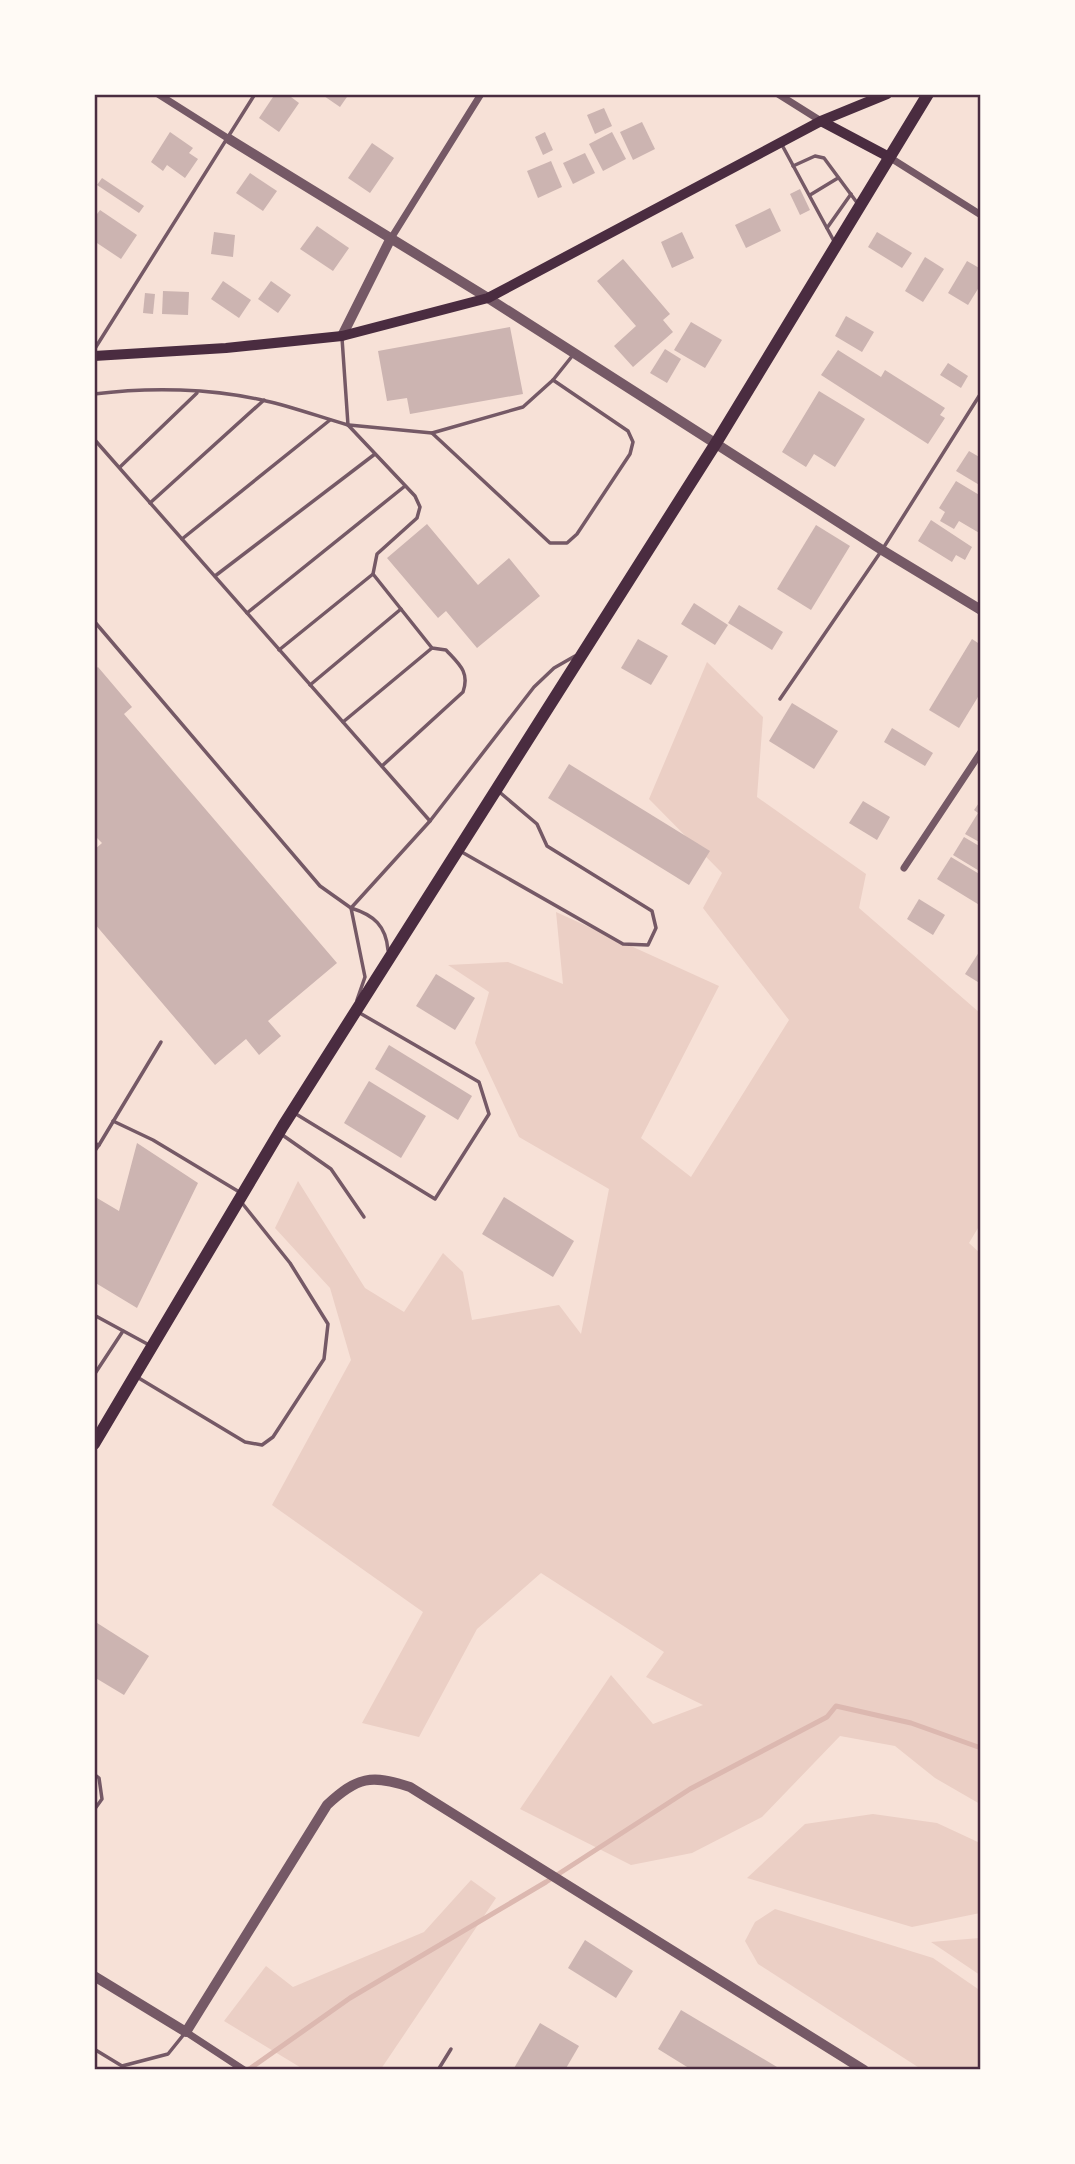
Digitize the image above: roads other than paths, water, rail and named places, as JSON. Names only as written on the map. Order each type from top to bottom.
[{"type":"main road","points":[[94,356],[226,348],[342,336],[488,298],[821,121],[887,94]]},
{"type":"main road","points":[[94,1444],[292,1111],[716,443],[928,94]]},
{"type":"main road","points":[[821,121],[889,158]]},
{"type":"street","points":[[158,94],[390,240],[488,298],[882,550],[981,610]]},
{"type":"street","points":[[342,336],[390,240],[481,94]]},
{"type":"street","points":[[778,94],[821,121]]},
{"type":"street","points":[[889,158],[981,215]]},
{"type":"street","points":[[904,868],[981,752]]},
{"type":"street","points":[[186,2032],[327,1805],[358,1780],[386,1778],[410,1787],[864,2070]]},
{"type":"street","points":[[94,1976],[244,2070]]},
{"type":"lane","points":[[94,351],[255,94]]},
{"type":"lane","points":[[781,143],[836,244]]},
{"type":"lane","points":[[793,166],[815,156],[824,158],[860,205]]},
{"type":"lane","points":[[810,195],[839,178]]},
{"type":"lane","points":[[827,228],[851,194]]},
{"type":"lane","points":[[279,650],[373,574],[377,554],[417,518],[420,507],[405,486],[348,425],[342,336]]},
{"type":"lane","points":[[94,394],[127,390],[197,393],[264,400],[348,425],[432,433],[523,407],[553,380],[575,353]]},
{"type":"lane","points":[[432,433],[551,543],[567,543],[577,534],[630,454],[633,442],[628,431],[553,380]]},
{"type":"lane","points":[[120,467],[197,393]]},
{"type":"lane","points":[[780,699],[882,550],[981,393]]},
{"type":"lane","points":[[150,503],[264,400]]},
{"type":"lane","points":[[181,539],[330,420]]},
{"type":"lane","points":[[94,439],[430,821]]},
{"type":"lane","points":[[215,576],[375,454]]},
{"type":"lane","points":[[247,613],[405,486]]},
{"type":"lane","points":[[373,574],[432,648],[446,650],[464,669],[467,682],[463,692],[382,766]]},
{"type":"lane","points":[[310,685],[401,609]]},
{"type":"lane","points":[[94,621],[320,886],[351,908],[371,914],[387,935],[389,960]]},
{"type":"lane","points":[[343,722],[432,648]]},
{"type":"lane","points":[[351,908],[430,821],[534,687],[554,668],[585,651]]},
{"type":"lane","points":[[458,850],[623,944],[648,945],[656,928],[652,911],[547,846],[537,824],[497,790]]},
{"type":"lane","points":[[292,1111],[435,1199],[489,1114],[479,1082],[352,1016],[365,977],[351,908]]},
{"type":"lane","points":[[94,1152],[161,1042]]},
{"type":"lane","points":[[113,1121],[153,1140],[241,1197],[290,1263],[328,1324],[324,1359],[273,1437],[262,1445],[245,1442],[135,1376]]},
{"type":"lane","points":[[281,1129],[331,1170],[364,1217]]},
{"type":"lane","points":[[94,1315],[152,1347]]},
{"type":"lane","points":[[94,1375],[122,1331]]},
{"type":"lane","points":[[94,1774],[99,1778],[102,1798],[94,1810]]},
{"type":"lane","points":[[94,2049],[122,2066],[167,2054],[186,2032]]},
{"type":"lane","points":[[438,2070],[451,2049]]},
{"type":"waterway","points":[[248,2070],[350,1998],[546,1882],[690,1789],[827,1717],[836,1706],[911,1723],[981,1748]]}]
